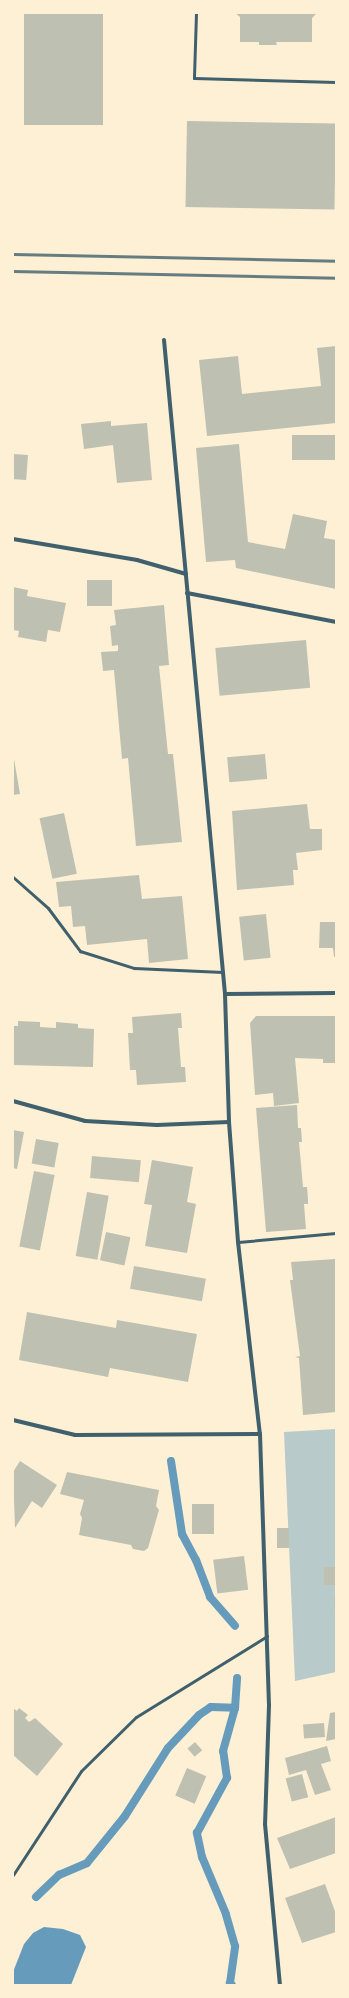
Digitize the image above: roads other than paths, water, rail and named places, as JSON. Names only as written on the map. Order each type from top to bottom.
[{"type":"street","points":[[164,340],[225,994],[228,1122],[238,1242],[260,1434],[269,1705],[265,1824],[280,1985]]},
{"type":"street","points":[[13,539],[137,560],[186,574]]},
{"type":"street","points":[[187,593],[336,622]]},
{"type":"street","points":[[225,994],[336,993]]},
{"type":"street","points":[[13,1101],[85,1121],[157,1125],[228,1122]]},
{"type":"street","points":[[13,1420],[75,1435],[260,1434]]},
{"type":"lane","points":[[196,13],[194,78],[336,82]]},
{"type":"lane","points":[[13,877],[48,908],[80,951],[134,968],[223,972]]},
{"type":"lane","points":[[238,1242],[336,1233]]},
{"type":"lane","points":[[13,1875],[81,1771],[136,1717],[267,1636]]},
{"type":"water","points":[[44,1927],[63,1929],[80,1935],[86,1947],[71,1985],[13,1985],[13,1972],[24,1944],[33,1933]]},
{"type":"waterway","points":[[171,1461],[182,1534],[196,1560],[210,1597],[235,1626]]},
{"type":"waterway","points":[[232,1985],[230,1983],[235,1946],[226,1914],[202,1857],[197,1833],[227,1778],[223,1751],[235,1708],[237,1678]]},
{"type":"waterway","points":[[36,1897],[59,1875],[87,1863],[125,1816],[168,1748],[199,1715],[211,1707],[235,1708]]},
{"type":"railway","points":[[13,254],[336,261]]},
{"type":"railway","points":[[13,271],[336,278]]}]
